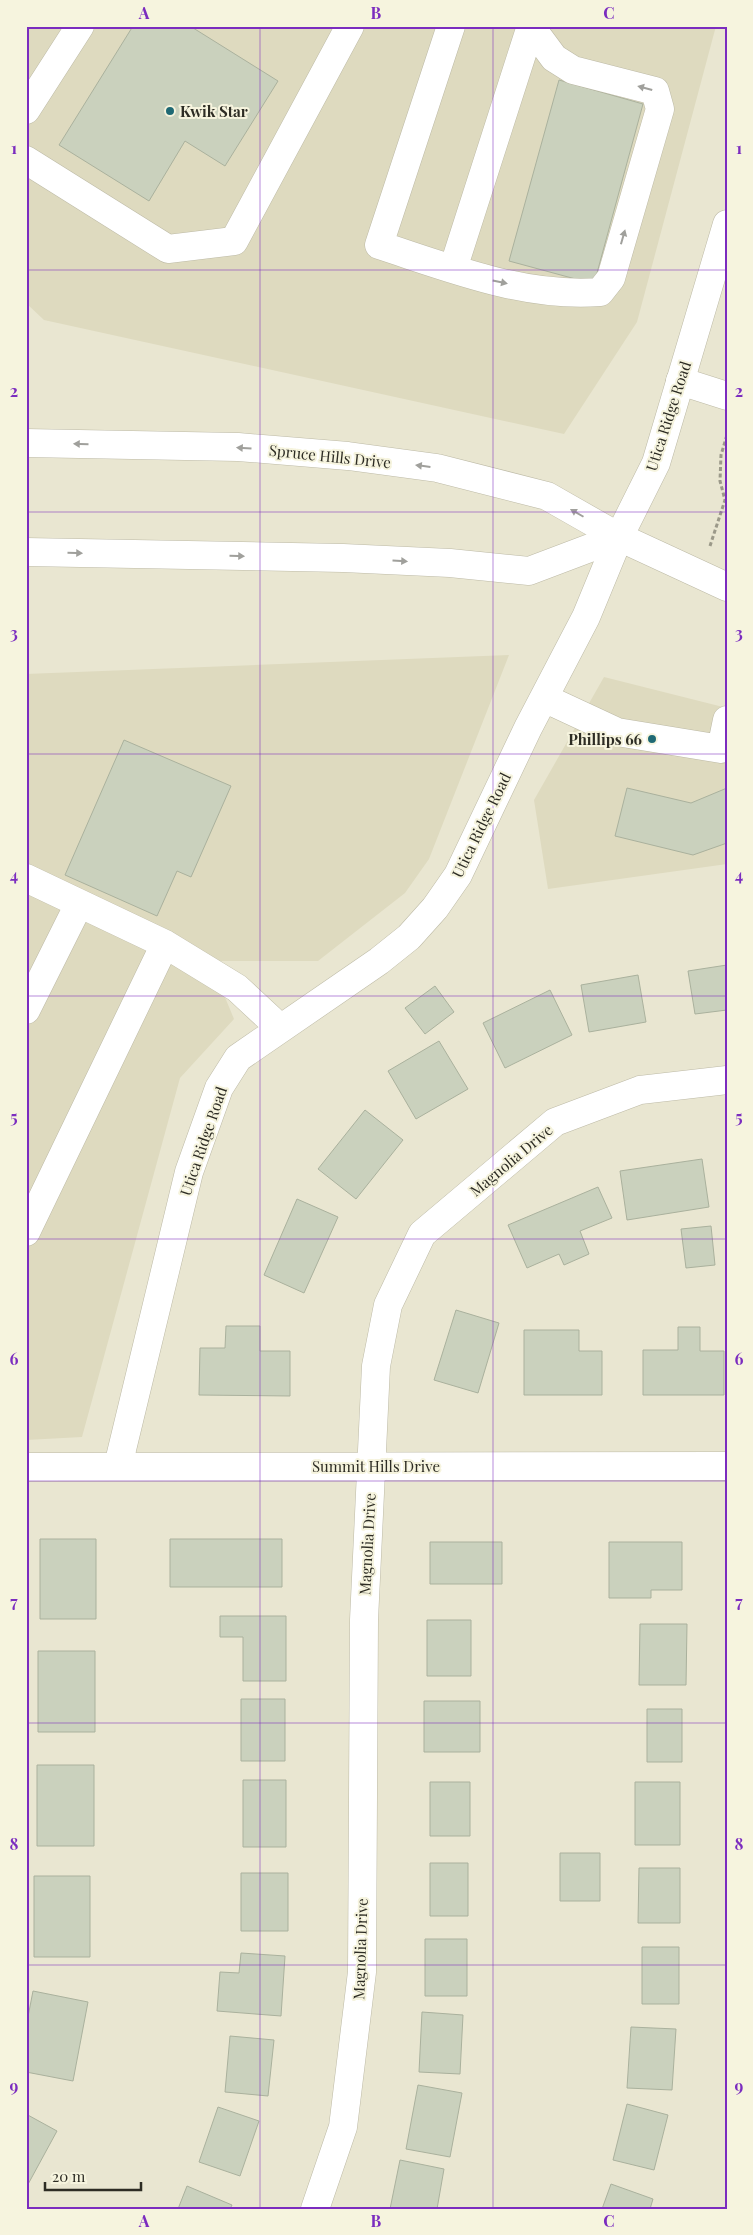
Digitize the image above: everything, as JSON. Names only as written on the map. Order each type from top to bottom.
[{"type":"street","points":[[26,110],[80,26]]},
{"type":"street","points":[[26,160],[168,249],[234,241],[350,26]]},
{"type":"street","points":[[451,26],[379,245],[499,283],[571,294],[600,292],[611,278],[660,109],[656,91],[573,70],[554,58],[531,27]]},
{"type":"street","points":[[453,269],[531,27]]},
{"type":"street","name":"Utica Ridge Road","points":[[118,1466],[189,1172],[219,1088],[238,1058],[379,961],[408,938],[436,908],[458,875],[544,698],[586,617],[619,537],[656,463],[727,224]]},
{"type":"street","points":[[680,382],[727,396]]},
{"type":"street","name":"Spruce Hills Drive","points":[[26,443],[238,447],[348,456],[438,468],[548,496],[619,537],[727,587]]},
{"type":"street","points":[[26,552],[343,558],[450,563],[529,571],[619,537]]},
{"type":"street","points":[[544,698],[617,732],[720,749],[727,720]]},
{"type":"street","points":[[26,878],[165,944],[237,988],[280,1028]]},
{"type":"street","points":[[26,1010],[79,904]]},
{"type":"street","points":[[26,1232],[165,944]]},
{"type":"street","name":"Magnolia Drive","points":[[315,2209],[343,2127],[362,1972],[364,1620],[376,1366],[388,1305],[422,1234],[555,1122],[640,1090],[727,1080]]},
{"type":"street","name":"Summit Hills Drive","points":[[26,1467],[727,1466]]},
{"type":"path","points":[[700,575],[726,501],[720,481],[721,455],[727,436]]},
{"type":"shaded area","points":[[26,26],[716,26],[637,322],[564,434],[44,320],[26,303]]},
{"type":"shaded area","points":[[509,655],[429,859],[405,893],[318,961],[210,961],[234,1019],[180,1078],[82,1437],[26,1440],[26,674]]},
{"type":"shaded area","points":[[604,677],[727,708],[727,864],[548,889],[534,800]]},
{"type":"building","name":"Kwik Star","points":[[133,26],[190,26],[278,81],[225,166],[185,141],[149,201],[59,145]]},
{"type":"building","points":[[559,80],[643,104],[594,284],[509,261]]},
{"type":"building","points":[[124,740],[231,786],[191,877],[177,871],[157,916],[65,875]]},
{"type":"building","points":[[627,788],[691,803],[727,788],[727,843],[693,855],[615,836]]},
{"type":"building","points":[[727,965],[727,1010],[695,1014],[688,971]]},
{"type":"building","points":[[638,975],[646,1022],[589,1032],[581,985]]},
{"type":"building","points":[[435,986],[454,1012],[425,1034],[405,1008]]},
{"type":"building","points":[[550,990],[572,1035],[505,1068],[483,1023]]},
{"type":"building","points":[[439,1041],[468,1089],[416,1119],[388,1071]]},
{"type":"building","points":[[365,1110],[403,1140],[356,1199],[318,1169]]},
{"type":"building","points":[[702,1159],[709,1207],[627,1220],[620,1171]]},
{"type":"building","points":[[598,1187],[612,1218],[580,1231],[589,1254],[564,1265],[559,1254],[527,1268],[508,1225]]},
{"type":"building","points":[[297,1199],[338,1217],[304,1293],[264,1275]]},
{"type":"building","points":[[711,1226],[715,1265],[686,1268],[681,1229]]},
{"type":"building","points":[[456,1310],[499,1323],[478,1393],[434,1380]]},
{"type":"building","points":[[226,1326],[260,1326],[260,1351],[290,1351],[290,1396],[199,1395],[200,1348],[225,1348]]},
{"type":"building","points":[[678,1327],[700,1327],[700,1351],[724,1351],[724,1395],[643,1395],[643,1350],[678,1350]]},
{"type":"building","points":[[524,1330],[579,1330],[579,1351],[602,1351],[602,1395],[524,1395]]},
{"type":"building","points":[[40,1539],[96,1539],[96,1619],[40,1619]]},
{"type":"building","points":[[170,1539],[282,1539],[282,1587],[170,1587]]},
{"type":"building","points":[[430,1542],[502,1542],[502,1584],[430,1584]]},
{"type":"building","points":[[609,1542],[682,1542],[682,1590],[651,1590],[651,1598],[609,1598]]},
{"type":"building","points":[[220,1616],[286,1616],[286,1681],[243,1681],[243,1637],[220,1637]]},
{"type":"building","points":[[427,1620],[471,1620],[471,1676],[427,1676]]},
{"type":"building","points":[[640,1624],[687,1624],[686,1685],[639,1685]]},
{"type":"building","points":[[38,1651],[95,1651],[95,1732],[38,1732]]},
{"type":"building","points":[[241,1699],[285,1699],[285,1761],[241,1761]]},
{"type":"building","points":[[424,1701],[480,1701],[480,1752],[424,1752]]},
{"type":"building","points":[[647,1709],[682,1709],[682,1762],[647,1762]]},
{"type":"building","points":[[37,1765],[94,1765],[94,1846],[37,1846]]},
{"type":"building","points":[[243,1780],[286,1780],[286,1847],[243,1847]]},
{"type":"building","points":[[430,1782],[470,1782],[470,1836],[430,1836]]},
{"type":"building","points":[[635,1782],[680,1782],[680,1845],[635,1845]]},
{"type":"building","points":[[560,1853],[600,1853],[600,1901],[560,1901]]},
{"type":"building","points":[[430,1863],[468,1863],[468,1916],[430,1916]]},
{"type":"building","points":[[639,1868],[680,1868],[680,1923],[638,1923]]},
{"type":"building","points":[[241,1873],[288,1873],[288,1931],[241,1931]]},
{"type":"building","points":[[34,1876],[90,1876],[90,1957],[34,1957]]},
{"type":"building","points":[[425,1939],[467,1939],[467,1996],[425,1996]]},
{"type":"building","points":[[642,1947],[679,1947],[679,2004],[642,2004]]},
{"type":"building","points":[[241,1953],[285,1956],[281,2016],[217,2011],[220,1972],[239,1973]]},
{"type":"building","points":[[33,1991],[88,2002],[73,2081],[26,2072],[26,2027]]},
{"type":"building","points":[[422,2012],[463,2015],[460,2074],[419,2072]]},
{"type":"building","points":[[631,2027],[676,2029],[672,2090],[627,2088]]},
{"type":"building","points":[[230,2036],[274,2040],[268,2096],[225,2092]]},
{"type":"building","points":[[418,2085],[462,2093],[450,2157],[406,2149]]},
{"type":"building","points":[[627,2104],[668,2115],[654,2170],[613,2160]]},
{"type":"building","points":[[218,2107],[259,2121],[240,2176],[199,2162]]},
{"type":"building","points":[[26,2114],[57,2131],[26,2188]]},
{"type":"building","points":[[400,2160],[444,2169],[437,2209],[390,2209]]},
{"type":"building","points":[[611,2184],[653,2199],[650,2209],[602,2209]]},
{"type":"building","points":[[187,2186],[232,2205],[230,2209],[178,2209]]},
{"type":"place","name":"Kwik Star","points":[[170,111]]},
{"type":"place","name":"Phillips 66","points":[[652,739]]}]
